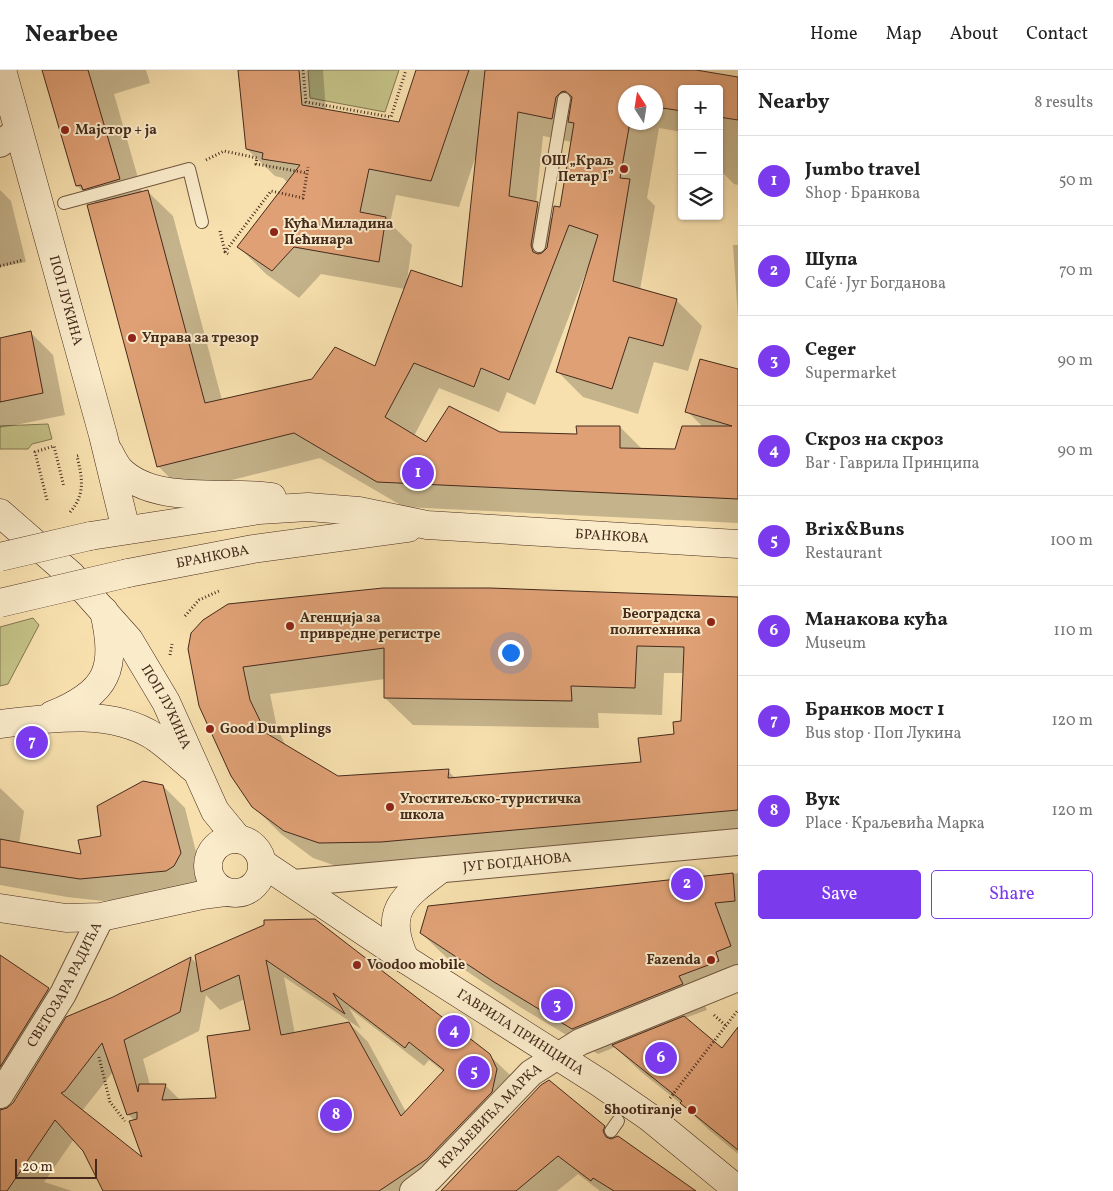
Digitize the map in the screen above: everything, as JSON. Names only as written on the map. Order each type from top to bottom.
[{"type":"street","name":"ПОП ЛУКИНА","points":[[2,70],[9,137],[106,448],[126,530]]},
{"type":"street","points":[[106,448],[118,468],[133,480],[149,488],[183,494],[259,495],[308,507]]},
{"type":"street","name":"БРАНКОВА","points":[[0,557],[90,536],[126,530],[259,510],[308,507],[359,511],[427,525],[738,544]]},
{"type":"street","name":"ПОП ЛУКИНА","points":[[0,513],[71,575],[129,640],[156,681],[181,733],[194,769],[215,811],[221,851]]},
{"type":"street","name":"БРАНКОВА","points":[[0,603],[128,574],[253,549],[427,525]]},
{"type":"street","points":[[44,718],[71,708],[83,700],[96,689],[105,675],[111,659],[109,634],[104,611]]},
{"type":"street","points":[[0,724],[44,718],[93,718],[140,729],[154,736],[194,769]]},
{"type":"street","name":"ЈУГ БОГДАНОВА","points":[[294,883],[738,842]]},
{"type":"street","points":[[262,863],[261,873],[238,890],[211,880],[221,851],[254,847],[262,863],[294,883]]},
{"type":"street","name":"СВЕТОЗАРА РАДИЋА","points":[[180,899],[198,883],[221,851]]},
{"type":"street","points":[[405,959],[397,942],[394,926],[398,910],[415,888],[438,871]]},
{"type":"street","name":"СВЕТОЗАРА РАДИЋА","points":[[0,1095],[63,994],[101,918],[180,899],[294,883]]},
{"type":"street","name":"ГАВРИЛА ПРИНЦИПА","points":[[294,883],[405,959],[557,1055],[649,1118],[738,1190]]},
{"type":"street","points":[[2,912],[66,918],[101,918]]},
{"type":"street","name":"КРАЉЕВИЋА МАРКА","points":[[413,1191],[429,1178],[531,1073],[557,1055],[580,1042],[738,978]]},
{"type":"lane","points":[[539,246],[564,99]]},
{"type":"lane","points":[[64,203],[189,168],[202,222]]},
{"type":"path","points":[[304,70],[306,102],[317,106],[391,117],[406,70]]},
{"type":"path","points":[[189,168],[224,151],[257,158],[256,164],[306,173]]},
{"type":"path","points":[[219,227],[226,253],[271,191],[303,198],[308,167]]},
{"type":"path","points":[[0,266],[24,260]]},
{"type":"path","points":[[47,500],[35,452],[54,446],[64,487]]},
{"type":"path","points":[[68,515],[78,502],[83,486],[77,456]]},
{"type":"path","points":[[185,616],[199,600],[219,592]]},
{"type":"path","points":[[169,658],[172,644]]},
{"type":"path","points":[[667,1102],[738,1010]]},
{"type":"path","points":[[99,1058],[110,1102],[125,1122]]},
{"type":"shaded area","points":[[308,70],[399,70],[385,112],[310,98]]},
{"type":"shaded area","points":[[48,424],[52,439],[32,444],[28,449],[0,449],[0,426]]},
{"type":"shaded area","points":[[33,618],[39,625],[8,684],[0,686],[0,627]]},
{"type":"building","points":[[42,70],[88,70],[120,179],[83,190],[81,185],[76,186]]},
{"type":"building","points":[[238,70],[299,70],[302,105],[399,122],[416,70],[469,70],[431,181],[369,169],[360,212],[386,217],[379,262],[294,247],[272,271],[237,247],[300,165],[262,159],[263,153],[246,149]]},
{"type":"building","points":[[485,70],[696,70],[738,77],[738,120],[723,118],[723,85],[678,85],[678,110],[663,108],[663,85],[618,85],[618,130],[629,130],[620,178],[630,179],[613,281],[677,299],[663,346],[629,337],[612,389],[556,372],[598,235],[569,225],[509,380],[481,368],[474,387],[414,363],[385,417],[426,442],[449,406],[500,432],[577,434],[576,426],[620,426],[620,448],[675,449],[682,426],[732,426],[685,412],[700,359],[738,369],[738,499],[377,482],[294,433],[157,467],[87,205],[148,190],[205,403],[312,379],[335,347],[375,366],[411,270],[462,287]],"holes":[[[565,91],[572,97],[568,122],[574,123],[560,207],[554,206],[547,248],[538,254],[533,252],[531,245],[538,202],[509,196],[518,112],[552,119],[556,97]]]},
{"type":"building","points":[[31,331],[43,393],[0,402],[0,338]]},
{"type":"building","points":[[383,588],[490,588],[738,597],[738,810],[381,842],[319,843],[284,831],[252,807],[231,776],[199,706],[188,649],[191,633],[203,620],[228,604]],"holes":[[[637,646],[684,647],[681,721],[673,722],[674,734],[638,738],[641,762],[448,778],[449,769],[338,776],[266,733],[250,700],[243,667],[384,648],[384,698],[572,701],[571,686],[635,688]]]},
{"type":"building","points":[[143,781],[163,785],[181,853],[174,866],[166,871],[80,879],[0,867],[0,839],[81,854],[78,840],[101,836],[97,806]]},
{"type":"building","points":[[733,873],[735,901],[715,903],[731,946],[716,952],[719,961],[679,976],[683,984],[572,1029],[494,982],[420,933],[428,906]]},
{"type":"building","points":[[315,919],[490,1054],[497,1069],[492,1092],[427,1159],[379,1191],[103,1191],[83,1151],[55,1120],[7,1191],[0,1191],[0,1110],[7,1108],[13,1103],[66,1017],[113,997],[191,957],[180,1012],[124,1040],[138,1092],[139,1084],[166,1084],[162,1100],[216,1098],[207,1036],[250,1030],[239,975],[201,992],[195,955],[264,925],[264,920]],"holes":[[[266,960],[345,1014],[333,993],[405,1048],[409,1042],[444,1070],[401,1116],[349,1022],[281,1035]],[[102,1043],[127,1115],[137,1112],[137,1119],[129,1121],[142,1157],[61,1093],[65,1091]]]},
{"type":"building","points":[[0,955],[49,988],[0,1067]]},
{"type":"building","points":[[684,1016],[722,1048],[738,1027],[738,1150],[680,1103],[682,1101],[612,1045]]},
{"type":"building","points":[[549,1080],[605,1126],[603,1131],[606,1137],[611,1139],[618,1136],[696,1191],[614,1191],[593,1178],[591,1181],[558,1156],[516,1191],[441,1191],[541,1085]]},
{"type":"place","name":"Мајстор + ја","points":[[65,130]]},
{"type":"place","name":"ОШ „Краљ Петар I”","points":[[624,169]]},
{"type":"place","name":"Кућа Миладина Пећинара","points":[[274,232]]},
{"type":"place","name":"Управа за трезор","points":[[132,338]]},
{"type":"place","name":"Jumbo travel","points":[[418,473]]},
{"type":"place","name":"Београдска политехника","points":[[711,622]]},
{"type":"place","name":"Агенција за привредне регистре","points":[[290,626]]},
{"type":"place","name":"Good Dumplings","points":[[210,729]]},
{"type":"place","name":"Бранков мост 1","points":[[32,742]]},
{"type":"place","name":"Угоститељско-туристичка школа","points":[[390,807]]},
{"type":"place","name":"Шупа","points":[[687,884]]},
{"type":"place","name":"Fazenda","points":[[711,960]]},
{"type":"place","name":"Voodoo mobile","points":[[357,965]]},
{"type":"place","name":"Ceger","points":[[557,1005]]},
{"type":"place","name":"Скроз на скроз","points":[[454,1031]]},
{"type":"place","name":"Манакова кућа","points":[[661,1058]]},
{"type":"place","name":"Brix&Buns","points":[[474,1072]]},
{"type":"place","name":"Shootiranje","points":[[692,1110]]},
{"type":"place","name":"Вук","points":[[336,1115]]}]
